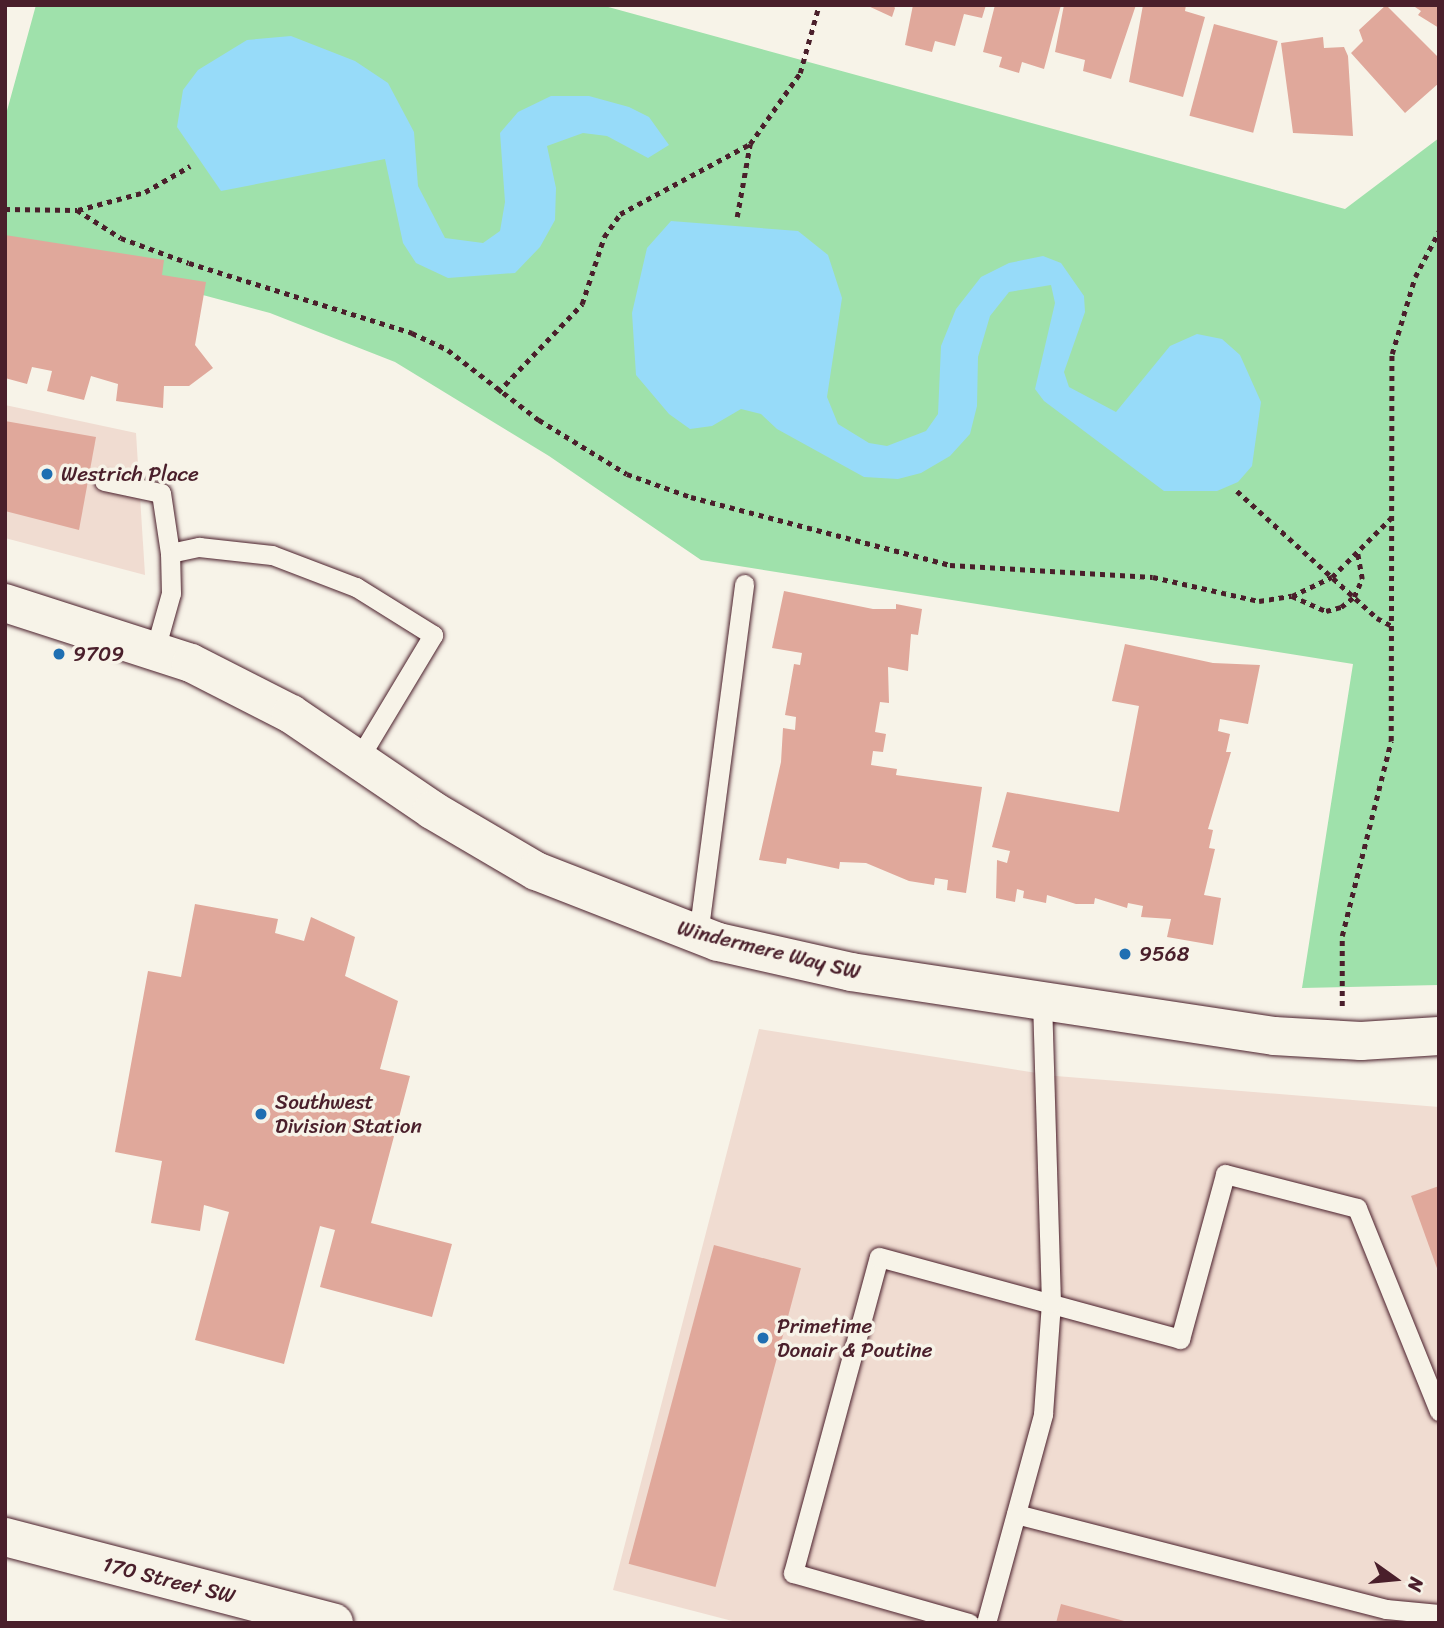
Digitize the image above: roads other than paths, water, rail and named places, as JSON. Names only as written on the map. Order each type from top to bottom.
[{"type":"street","name":"Windermere Way SW","points":[[5,603],[155,650],[291,714],[358,760],[536,871],[698,935],[851,972],[1274,1036],[1341,1040],[1439,1036]]},
{"type":"street","name":"170 Street SW","points":[[12,1537],[334,1623]]},
{"type":"lane","points":[[104,481],[161,494],[170,554],[172,593],[155,650]]},
{"type":"lane","points":[[170,554],[198,547],[272,555],[356,587],[433,635],[358,760]]},
{"type":"lane","points":[[698,935],[744,584]]},
{"type":"lane","points":[[986,1623],[1043,1414],[1051,1303],[1042,1001]]},
{"type":"lane","points":[[970,1623],[793,1573],[879,1257],[1180,1339],[1225,1174],[1357,1208],[1439,1410]]},
{"type":"lane","points":[[1016,1514],[1384,1616],[1439,1614]]},
{"type":"water","points":[[291,36],[355,61],[388,83],[414,132],[418,186],[445,238],[483,243],[500,231],[505,202],[500,133],[518,112],[551,96],[589,96],[629,107],[649,117],[669,145],[648,158],[607,136],[583,133],[547,146],[556,188],[555,220],[540,247],[515,273],[448,278],[416,263],[403,243],[385,159],[221,191],[177,127],[183,90],[198,70],[247,40]]},
{"type":"water","points":[[671,221],[798,231],[828,255],[842,298],[827,397],[838,424],[869,443],[887,446],[926,431],[938,414],[941,346],[956,309],[981,277],[1009,263],[1043,256],[1061,263],[1084,296],[1085,312],[1064,372],[1069,387],[1116,412],[1170,346],[1197,334],[1222,339],[1240,355],[1261,402],[1252,466],[1238,482],[1217,491],[1164,491],[1044,401],[1035,389],[1055,303],[1051,285],[1009,292],[990,316],[978,357],[977,406],[970,434],[950,456],[921,473],[898,479],[864,477],[777,429],[761,414],[741,409],[712,426],[690,429],[669,414],[636,375],[632,313],[647,248]]},
{"type":"place","name":"Westrich Place","points":[[47,474]]},
{"type":"place","name":"9709","points":[[59,654]]},
{"type":"place","name":"9568","points":[[1125,954]]},
{"type":"place","name":"Southwest Division Station","points":[[261,1114]]},
{"type":"place","name":"Primetime Donair & Poutine","points":[[763,1338]]}]
